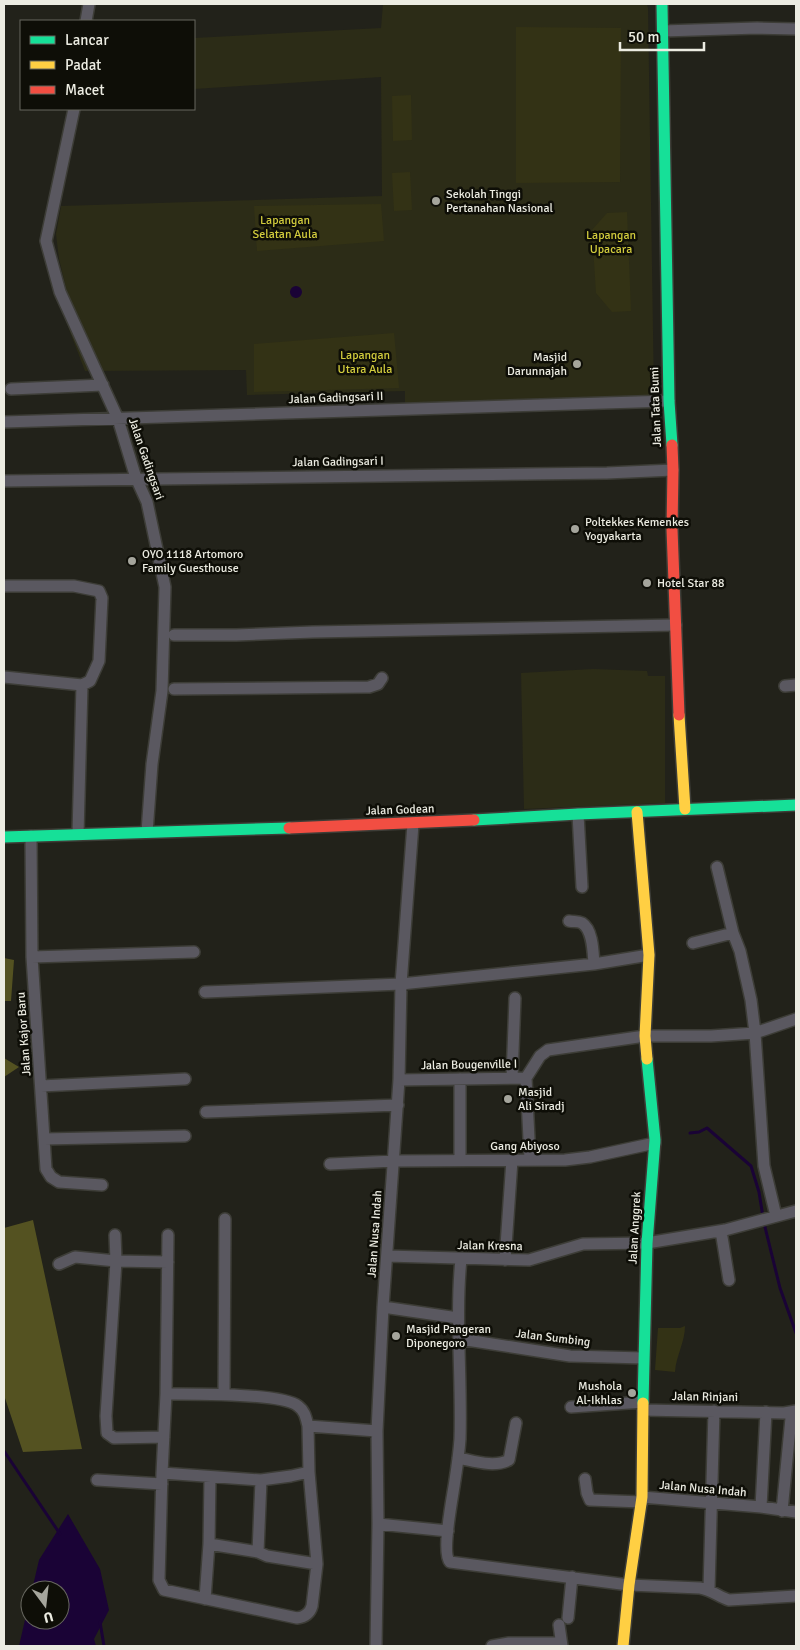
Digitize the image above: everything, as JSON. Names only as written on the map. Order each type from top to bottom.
[{"type":"street","points":[[86,20],[88,4]]},
{"type":"street","name":"Jalan Tata Bumi","points":[[662,4],[669,401],[673,470],[672,529],[680,745],[685,809]]},
{"type":"street","points":[[663,31],[757,28],[796,29]]},
{"type":"street","name":"Jalan Gadingsari","points":[[74,110],[46,241],[60,292],[118,418],[136,478],[148,506],[165,587],[162,691],[152,764],[148,832]]},
{"type":"street","points":[[11,389],[103,385]]},
{"type":"street","name":"Jalan Gadingsari II","points":[[4,422],[669,401]]},
{"type":"street","name":"Jalan Gadingsari I","points":[[4,481],[607,473],[673,470]]},
{"type":"street","points":[[4,586],[74,586],[99,591],[102,598],[99,661],[90,682],[82,685],[4,677]]},
{"type":"street","points":[[174,635],[676,625]]},
{"type":"street","points":[[174,689],[369,687],[378,684],[382,678]]},
{"type":"street","points":[[78,834],[82,685]]},
{"type":"street","name":"Jalan Godean","points":[[4,837],[413,824],[578,814],[796,805]]},
{"type":"street","name":"Jalan Anggrek","points":[[623,1646],[629,1585],[642,1500],[643,1358],[647,1243],[654,1139],[645,1036],[649,955],[637,812]]},
{"type":"street","points":[[578,814],[582,887]]},
{"type":"street","name":"Jalan Nusa Indah","points":[[376,1646],[377,1431],[383,1307],[398,1105],[401,984],[413,824]]},
{"type":"street","name":"Jalan Kajor Baru","points":[[31,836],[32,957],[46,1169],[51,1177],[59,1182],[102,1185]]},
{"type":"street","points":[[717,867],[733,933],[746,974],[755,1032],[764,1166],[772,1218]]},
{"type":"street","points":[[569,921],[580,922],[585,926],[588,932],[594,964]]},
{"type":"street","points":[[693,943],[733,933]]},
{"type":"street","points":[[32,957],[194,952]]},
{"type":"street","points":[[205,992],[401,984],[594,964],[649,955]]},
{"type":"street","points":[[512,1078],[515,998]]},
{"type":"street","name":"Jalan Bougenville I","points":[[399,1080],[526,1078],[540,1056],[548,1050],[645,1036],[711,1036],[755,1032],[796,1019]]},
{"type":"street","points":[[526,1078],[530,1159]]},
{"type":"street","points":[[460,1079],[460,1160]]},
{"type":"street","points":[[41,1086],[185,1080]]},
{"type":"street","points":[[206,1112],[398,1105]]},
{"type":"street","points":[[44,1139],[186,1136]]},
{"type":"street","name":"Gang Abiyoso","points":[[330,1164],[394,1161],[565,1160],[582,1158],[654,1139]]},
{"type":"street","points":[[504,1260],[512,1160]]},
{"type":"street","name":"Jalan Kresna","points":[[387,1256],[461,1260],[529,1260],[583,1244],[647,1243],[721,1231],[796,1211]]},
{"type":"street","points":[[224,1395],[225,1219]]},
{"type":"street","points":[[721,1231],[729,1280]]},
{"type":"street","points":[[115,1235],[116,1261],[106,1416],[107,1433],[114,1438],[164,1436]]},
{"type":"street","points":[[166,1394],[224,1395],[284,1400],[297,1405],[305,1414],[308,1426],[309,1472],[317,1564],[312,1606],[310,1611],[303,1617],[297,1618],[171,1592],[164,1590],[161,1586],[168,1235]]},
{"type":"street","points":[[59,1264],[75,1257],[116,1261],[168,1262]]},
{"type":"street","points":[[461,1260],[458,1318],[460,1339],[460,1440],[448,1530],[447,1559],[450,1562],[629,1585],[709,1589],[729,1600],[796,1596]]},
{"type":"street","points":[[383,1307],[458,1318]]},
{"type":"street","name":"Jalan Sumbing","points":[[460,1339],[570,1356],[643,1358]]},
{"type":"street","name":"Jalan Rinjani","points":[[571,1407],[643,1406],[714,1411],[766,1412],[792,1416]]},
{"type":"street","points":[[709,1589],[714,1411]]},
{"type":"street","points":[[762,1507],[766,1412]]},
{"type":"street","points":[[782,1511],[792,1416]]},
{"type":"street","points":[[458,1458],[490,1464],[503,1464],[509,1460],[516,1423]]},
{"type":"street","points":[[308,1426],[377,1431]]},
{"type":"street","points":[[97,1480],[210,1477],[261,1480],[309,1472]]},
{"type":"street","points":[[205,1599],[209,1544],[210,1477]]},
{"type":"street","name":"Jalan Nusa Indah","points":[[585,1479],[590,1500],[712,1503],[796,1512]]},
{"type":"street","points":[[258,1552],[261,1480]]},
{"type":"street","points":[[378,1524],[448,1530]]},
{"type":"street","points":[[209,1544],[317,1564]]},
{"type":"street","points":[[492,1646],[509,1643],[562,1645],[572,1577]]},
{"type":"shaded area","name":"Sekolah Tinggi Pertanahan Nasional","points":[[383,4],[647,4],[654,396],[405,407],[405,391],[247,395],[246,370],[85,371],[57,298],[67,292],[59,259],[56,234],[61,206],[382,196],[381,77],[195,89],[195,38],[381,28]]},
{"type":"shaded area","points":[[298,286],[301,287],[301,297],[294,298],[291,297],[290,290],[291,287]]},
{"type":"shaded area","points":[[593,669],[647,671],[648,676],[665,676],[665,803],[524,809],[521,673]]},
{"type":"shaded area","points":[[4,958],[14,960],[11,1001],[4,1001]]},
{"type":"shaded area","points":[[4,1058],[19,1067],[4,1077]]},
{"type":"shaded area","points":[[33,1220],[82,1449],[23,1452],[4,1395],[4,1228]]},
{"type":"shaded area","points":[[68,1514],[100,1569],[109,1610],[94,1639],[96,1646],[19,1646],[23,1630],[70,1630],[70,1580],[34,1580],[39,1560]]},
{"type":"green space","points":[[516,27],[621,28],[620,182],[516,183]]},
{"type":"green space","points":[[411,95],[412,140],[393,141],[392,96]]},
{"type":"green space","points":[[410,172],[412,210],[394,211],[392,173]]},
{"type":"green space","name":"Lapangan Selatan Aula","points":[[381,204],[384,241],[257,251],[254,206]]},
{"type":"green space","name":"Lapangan Upacara","points":[[627,212],[631,311],[612,312],[596,293],[592,230],[607,213]]},
{"type":"green space","name":"Lapangan Utara Aula","points":[[394,333],[399,388],[254,392],[254,344]]},
{"type":"green space","points":[[685,1326],[684,1338],[675,1372],[655,1370],[658,1328],[680,1328]]},
{"type":"waterway","points":[[690,1133],[699,1132],[707,1128],[751,1166],[759,1192],[763,1217]]},
{"type":"waterway","points":[[764,1223],[780,1288],[796,1333]]},
{"type":"waterway","points":[[4,1451],[60,1534]]},
{"type":"waterway","points":[[100,1622],[104,1646]]},
{"type":"traffic: fast","points":[[662,4],[669,401],[672,445]]},
{"type":"traffic: fast","points":[[474,820],[796,805]]},
{"type":"traffic: fast","points":[[4,837],[289,828]]},
{"type":"traffic: fast","points":[[643,1403],[647,1243],[655,1140],[647,1059]]},
{"type":"traffic: slow","points":[[679,715],[685,809]]},
{"type":"traffic: slow","points":[[637,812],[649,955],[645,1036],[647,1059]]},
{"type":"traffic: slow","points":[[623,1646],[629,1585],[642,1497],[643,1403]]},
{"type":"traffic: jam","points":[[672,445],[672,529],[679,715]]},
{"type":"traffic: jam","points":[[289,828],[474,820]]},
{"type":"place","name":"Sekolah Tinggi Pertanahan Nasional","points":[[436,201]]},
{"type":"place","name":"Masjid Darunnajah","points":[[577,364]]},
{"type":"place","name":"Poltekkes Kemenkes Yogyakarta","points":[[575,529]]},
{"type":"place","name":"OYO 1118 Artomoro Family Guesthouse","points":[[132,561]]},
{"type":"place","name":"Hotel Star 88","points":[[647,583]]},
{"type":"place","name":"Masjid Ali Siradj","points":[[508,1099]]},
{"type":"place","name":"Masjid Pangeran Diponegoro","points":[[396,1336]]},
{"type":"place","name":"Mushola Al-Ikhlas","points":[[632,1393]]}]
